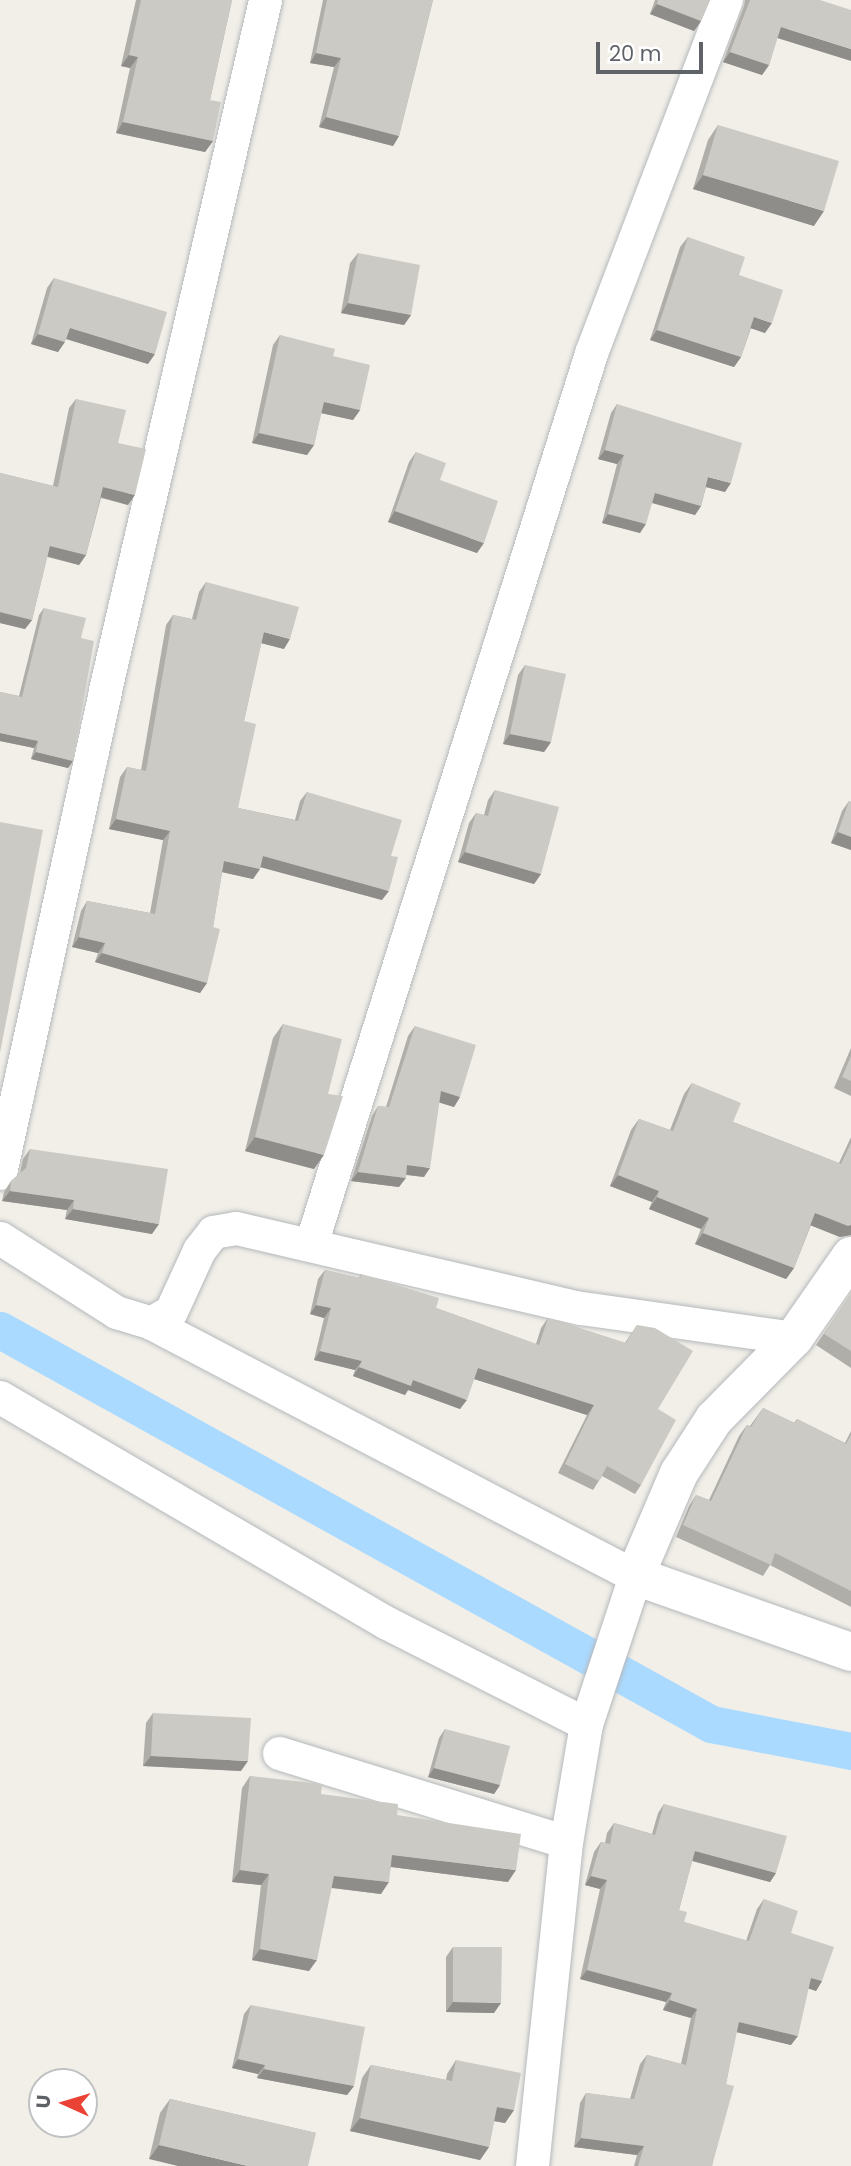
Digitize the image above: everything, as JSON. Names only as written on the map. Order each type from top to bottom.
[{"type":"street","points":[[0,1173],[106,690],[265,0]]},
{"type":"street","points":[[311,1244],[591,353],[726,0]]},
{"type":"street","points":[[151,1323],[170,1311],[199,1250],[213,1232],[236,1228],[581,1308],[794,1338]]},
{"type":"street","points":[[0,1238],[116,1312],[151,1323],[635,1576],[851,1652]]},
{"type":"street","points":[[532,2166],[566,1842],[586,1724],[621,1611],[679,1474],[713,1419],[794,1338],[851,1256]]},
{"type":"street","points":[[0,1396],[387,1623],[586,1724]]},
{"type":"street","points":[[279,1753],[566,1842]]},
{"type":"building","points":[[141,0],[232,0],[210,100],[221,102],[213,141],[123,122],[138,57],[129,55]]},
{"type":"building","points":[[327,0],[433,0],[399,136],[326,117],[341,58],[316,53]]},
{"type":"building","points":[[658,0],[710,0],[701,21],[657,4]]},
{"type":"building","points":[[750,0],[820,0],[851,10],[851,49],[781,27],[769,65],[730,52]]},
{"type":"building","points":[[718,125],[839,161],[824,211],[703,175]]},
{"type":"building","points":[[688,237],[745,257],[739,275],[783,290],[772,323],[754,317],[741,357],[657,330]]},
{"type":"building","points":[[358,253],[420,265],[411,315],[348,303]]},
{"type":"building","points":[[54,278],[167,312],[155,354],[70,328],[65,342],[38,334]]},
{"type":"building","points":[[280,335],[335,349],[333,356],[370,365],[360,410],[324,402],[314,445],[259,433]]},
{"type":"building","points":[[76,399],[126,410],[118,443],[146,449],[135,495],[103,487],[86,555],[50,546],[32,620],[0,612],[0,473],[58,487]]},
{"type":"building","points":[[617,404],[742,443],[731,483],[708,477],[701,506],[655,493],[646,524],[608,514],[624,455],[605,450]]},
{"type":"building","points":[[416,452],[446,463],[440,480],[498,501],[484,543],[395,511]]},
{"type":"building","points":[[206,582],[299,607],[290,639],[264,632],[244,721],[256,724],[238,808],[298,821],[307,792],[402,820],[391,856],[398,857],[389,891],[263,856],[260,869],[224,861],[213,927],[220,929],[207,983],[102,953],[105,943],[79,937],[87,901],[155,914],[170,831],[116,819],[127,767],[146,771],[173,615],[196,620]]},
{"type":"building","points":[[44,608],[86,618],[81,638],[94,641],[73,761],[36,752],[38,741],[0,733],[0,692],[22,697]]},
{"type":"building","points":[[525,665],[566,674],[551,742],[510,734]]},
{"type":"building","points":[[495,790],[559,807],[541,874],[465,852],[476,813],[488,816]]},
{"type":"building","points":[[849,801],[851,802],[851,837],[838,832]]},
{"type":"building","points":[[0,822],[43,830],[0,1053]]},
{"type":"building","points":[[283,1024],[342,1039],[328,1094],[343,1096],[324,1155],[255,1137]]},
{"type":"building","points":[[415,1026],[476,1045],[460,1097],[441,1091],[430,1168],[407,1165],[406,1178],[358,1172],[378,1106],[389,1107]]},
{"type":"building","points":[[851,1056],[851,1081],[842,1077]]},
{"type":"building","points":[[692,1083],[741,1103],[733,1122],[841,1164],[851,1143],[851,1225],[815,1213],[794,1268],[703,1233],[709,1218],[657,1197],[659,1191],[618,1175],[639,1119],[673,1131]]},
{"type":"building","points":[[30,1149],[168,1169],[159,1224],[73,1209],[74,1200],[10,1191],[11,1181],[26,1168]]},
{"type":"building","points":[[325,1270],[360,1278],[361,1274],[439,1298],[436,1308],[539,1345],[548,1318],[626,1343],[637,1325],[655,1328],[693,1351],[658,1409],[676,1420],[641,1485],[607,1466],[599,1481],[565,1464],[594,1405],[478,1368],[467,1400],[413,1380],[411,1386],[359,1367],[362,1361],[320,1351],[331,1308],[316,1305]]},
{"type":"building","points":[[851,1294],[851,1351],[824,1334]]},
{"type":"building","points":[[763,1408],[795,1423],[797,1419],[846,1444],[851,1435],[851,1591],[775,1553],[771,1565],[683,1525],[696,1495],[711,1501],[747,1425],[751,1427]]},
{"type":"building","points":[[153,1713],[251,1718],[248,1761],[151,1756]]},
{"type":"building","points":[[445,1729],[510,1746],[500,1785],[434,1768]]},
{"type":"building","points":[[250,1776],[322,1784],[321,1794],[398,1804],[397,1815],[521,1834],[516,1870],[392,1855],[389,1882],[334,1876],[317,1960],[260,1949],[269,1874],[240,1870]]},
{"type":"building","points":[[664,1804],[787,1836],[776,1873],[695,1851],[679,1910],[687,1912],[684,1922],[749,1941],[764,1899],[798,1911],[791,1933],[834,1947],[822,1981],[811,1978],[798,2036],[739,2022],[726,2084],[734,2086],[712,2166],[638,2166],[644,2146],[581,2138],[586,2093],[634,2099],[647,2055],[686,2065],[697,2009],[670,2000],[672,1993],[587,1970],[607,1880],[591,1876],[601,1842],[610,1844],[614,1823],[655,1835]]},
{"type":"building","points":[[453,1947],[502,1947],[501,2003],[453,2002]]},
{"type":"building","points":[[251,2005],[365,2027],[354,2086],[264,2069],[265,2065],[238,2059]]},
{"type":"building","points":[[456,2060],[521,2073],[514,2110],[497,2107],[489,2147],[360,2118],[371,2065],[452,2081]]},
{"type":"building","points":[[170,2099],[316,2133],[308,2166],[248,2166],[159,2145]]},
{"type":"waterway","points":[[0,1330],[711,1724],[851,1751]]}]
